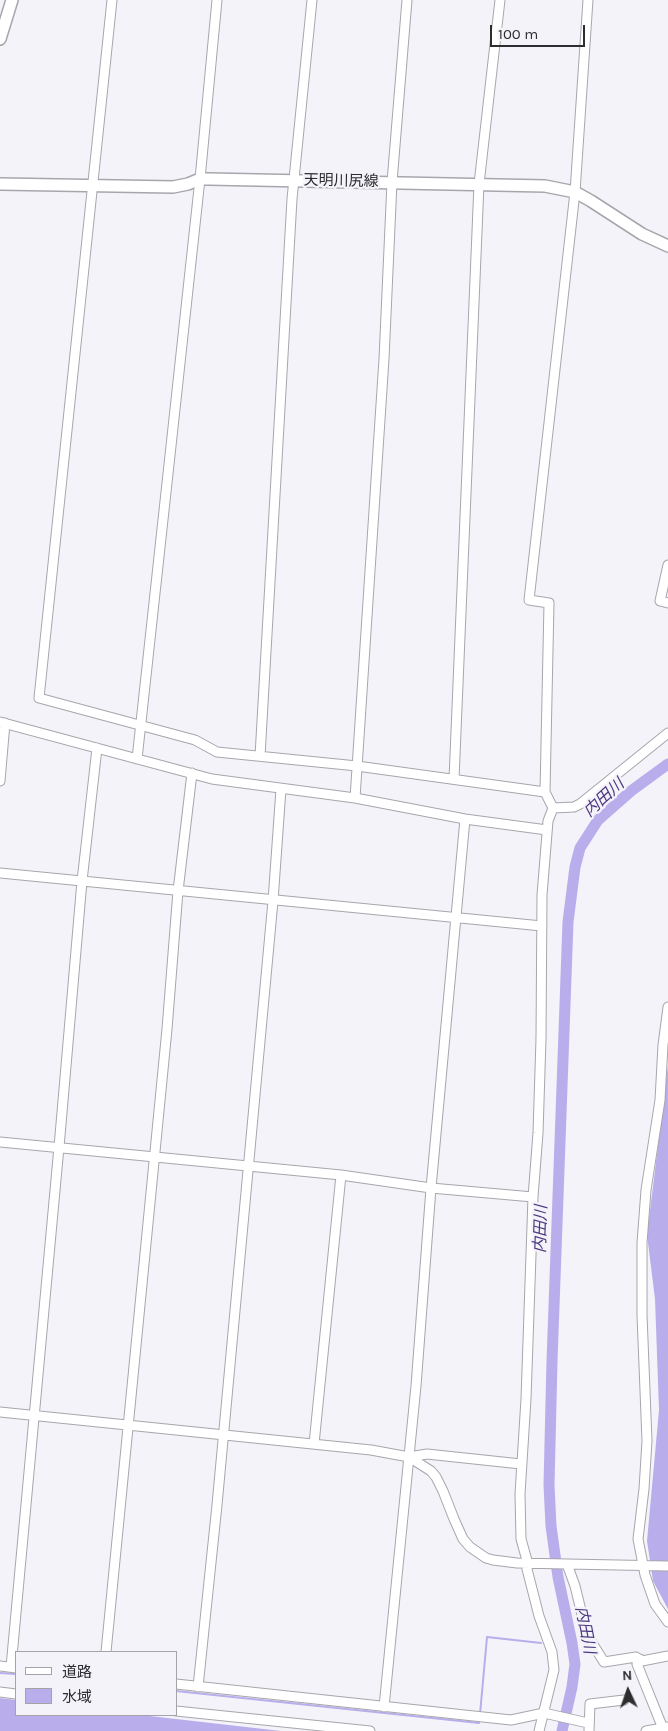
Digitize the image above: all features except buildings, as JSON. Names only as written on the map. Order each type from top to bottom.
[{"type":"main road","points":[[0,39],[12,0]]},
{"type":"main road","name":"天明川尻線","points":[[0,184],[173,187],[200,179],[545,186],[575,192],[642,234],[668,246]]},
{"type":"street","points":[[112,0],[39,698],[195,740],[217,752],[357,766],[545,792]]},
{"type":"street","points":[[137,759],[200,179],[217,0]]},
{"type":"street","points":[[260,756],[294,180],[312,0]]},
{"type":"street","points":[[355,798],[384,359],[392,182],[406,0]]},
{"type":"street","points":[[454,780],[479,184],[500,0]]},
{"type":"street","points":[[539,1731],[548,1714],[554,1670],[552,1652],[539,1616],[521,1539],[520,1494],[526,1399],[533,1197],[538,1133],[542,895],[548,821],[553,808],[545,792],[549,603],[529,600],[575,192],[588,0]]},
{"type":"street","points":[[668,565],[660,602],[668,602]]},
{"type":"street","points":[[0,781],[3,723],[212,779],[355,798],[465,819],[547,830]]},
{"type":"street","points":[[553,808],[574,807],[580,804],[668,733]]},
{"type":"street","points":[[0,1666],[13,1667],[82,882],[97,748]]},
{"type":"street","points":[[106,1651],[167,1029],[178,891],[192,773]]},
{"type":"street","points":[[198,1686],[217,1505],[273,901],[281,789]]},
{"type":"street","points":[[384,1708],[409,1457],[431,1188],[465,819]]},
{"type":"street","points":[[0,874],[542,926]]},
{"type":"street","points":[[668,1007],[660,1100],[646,1190],[642,1243],[642,1315],[647,1441],[638,1539],[643,1566],[655,1604],[668,1622]]},
{"type":"street","points":[[0,1142],[341,1175],[431,1188],[533,1197]]},
{"type":"street","points":[[314,1444],[341,1175]]},
{"type":"street","points":[[0,1412],[371,1450],[409,1457],[421,1464],[436,1478],[459,1531],[470,1547],[493,1560],[528,1564],[668,1566]]},
{"type":"street","points":[[409,1457],[427,1454],[521,1464]]},
{"type":"street","points":[[566,1564],[575,1586],[587,1635],[604,1662],[636,1657],[642,1661],[668,1656]]},
{"type":"street","points":[[640,1660],[637,1664],[665,1728],[646,1731]]},
{"type":"street","points":[[178,1684],[384,1708],[511,1720],[548,1714],[589,1727],[590,1704],[624,1700]]},
{"type":"street","points":[[0,1692],[15,1694]]},
{"type":"street","points":[[178,1710],[370,1731]]},
{"type":"water","points":[[668,1065],[668,1609],[653,1581],[647,1541],[659,1410],[655,1299],[647,1235]]},
{"type":"water","points":[[0,1698],[15,1700],[15,1716],[150,1716],[281,1731],[0,1731]]},
{"type":"waterway","name":"内田川","points":[[562,1731],[575,1664],[558,1577],[551,1526],[549,1485],[568,922],[575,867],[580,848],[598,820],[631,791],[668,764]]},
{"type":"waterway","points":[[480,1714],[487,1637],[541,1643]]},
{"type":"waterway","points":[[0,1673],[15,1674]]},
{"type":"waterway","points":[[178,1691],[479,1723],[479,1720]]}]
